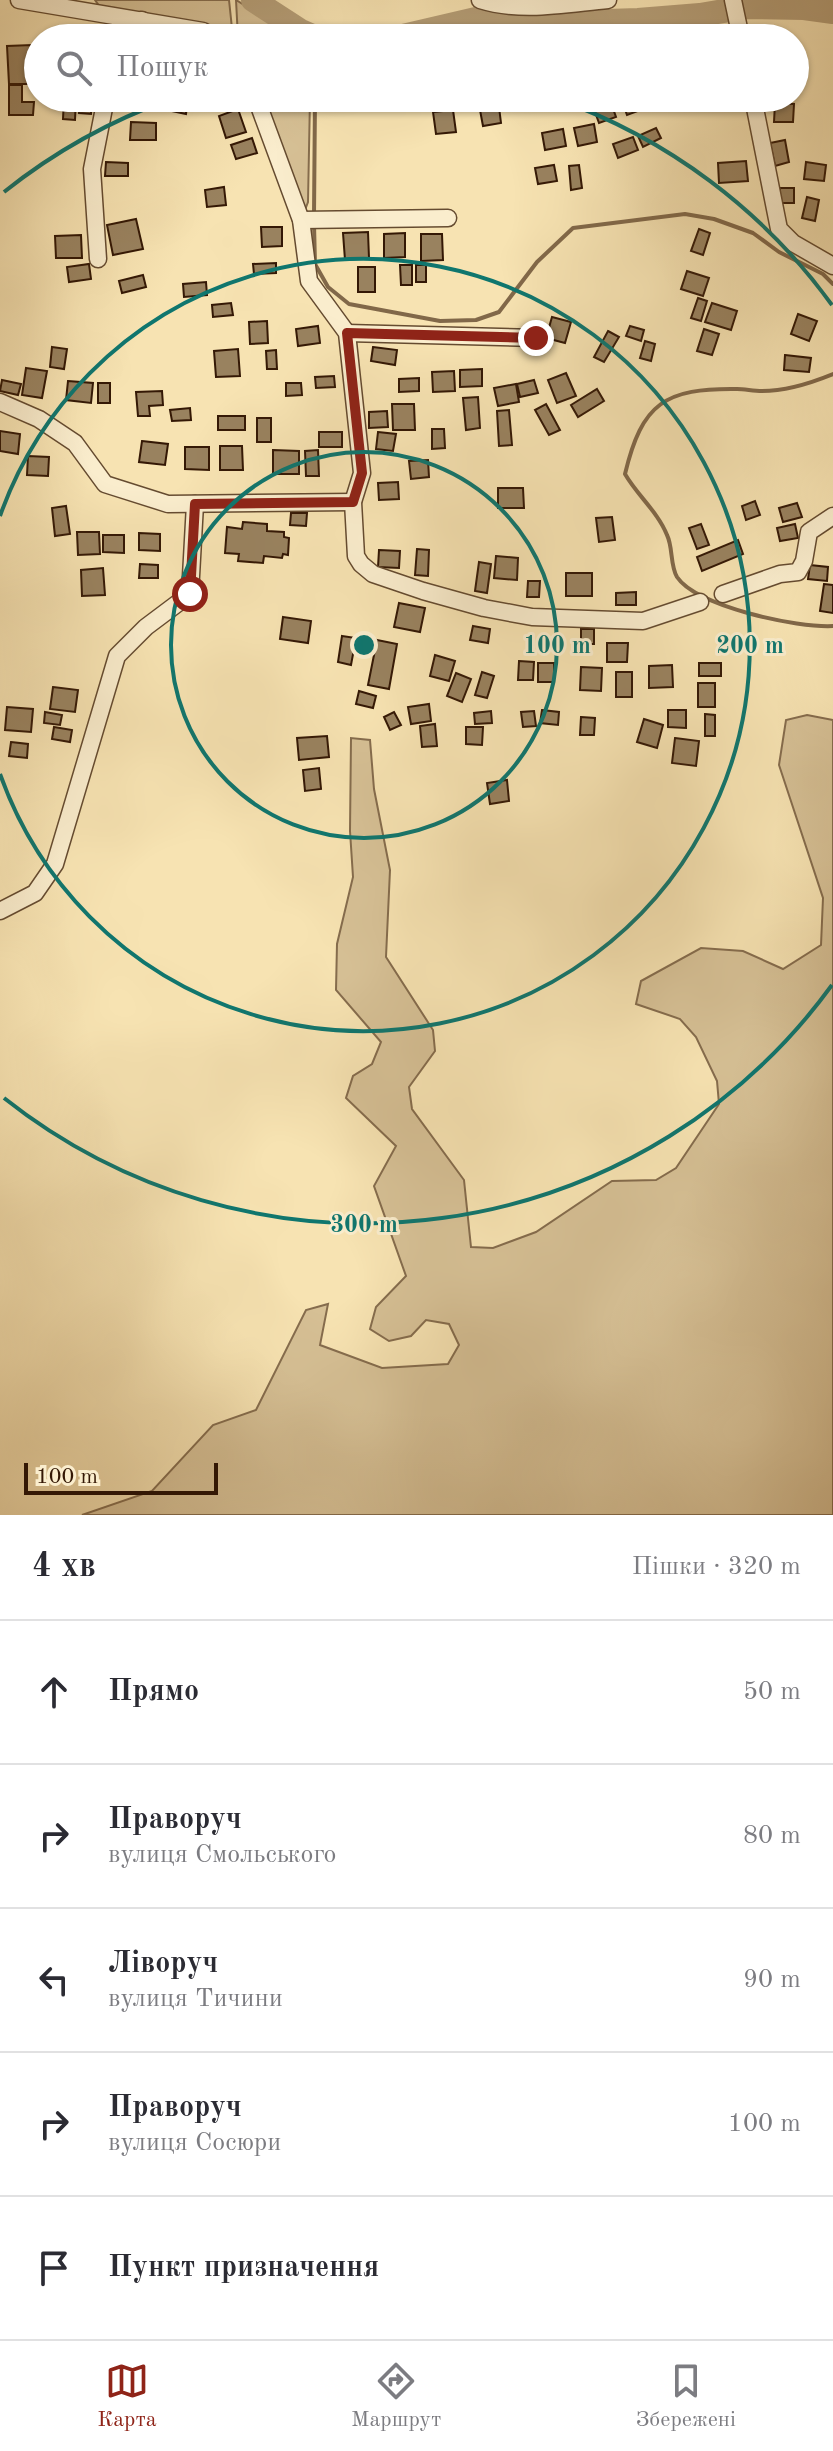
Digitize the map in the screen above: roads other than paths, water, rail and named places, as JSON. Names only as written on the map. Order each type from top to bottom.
[{"type":"street","points":[[19,0],[85,5],[164,24]]},
{"type":"street","points":[[480,0],[500,6],[534,8],[608,0]]},
{"type":"street","points":[[139,24],[142,20]]},
{"type":"street","points":[[98,259],[92,169],[103,112]]},
{"type":"street","points":[[262,112],[304,220],[309,281],[347,333],[362,473],[353,502],[356,556],[361,564],[373,574],[438,595],[532,617],[643,621],[700,602]]},
{"type":"street","points":[[756,112],[779,229],[793,243],[833,266]]},
{"type":"street","points":[[304,220],[448,218]]},
{"type":"street","points":[[347,333],[536,338]]},
{"type":"street","points":[[0,402],[39,419],[75,443],[105,484],[168,504],[353,502]]},
{"type":"street","points":[[0,911],[35,893],[55,864],[117,656],[146,627],[190,594],[195,504]]},
{"type":"street","points":[[723,594],[780,574],[798,572],[804,561],[809,532],[833,516]]},
{"type":"waterway","points":[[253,0],[290,24]]},
{"type":"waterway","points":[[455,24],[476,19],[547,23],[638,20],[748,7],[833,12]]},
{"type":"waterway","points":[[314,215],[315,112]]},
{"type":"waterway","points":[[314,224],[315,264],[328,287],[349,304],[440,321],[476,320],[499,312],[537,262],[573,228],[685,214],[714,219],[753,233],[779,252],[823,274],[833,284]]},
{"type":"waterway","points":[[833,374],[780,390],[712,389],[674,397],[660,404],[649,416],[632,450],[625,474],[663,527],[677,577],[688,588],[705,598],[749,614],[833,626]]}]
